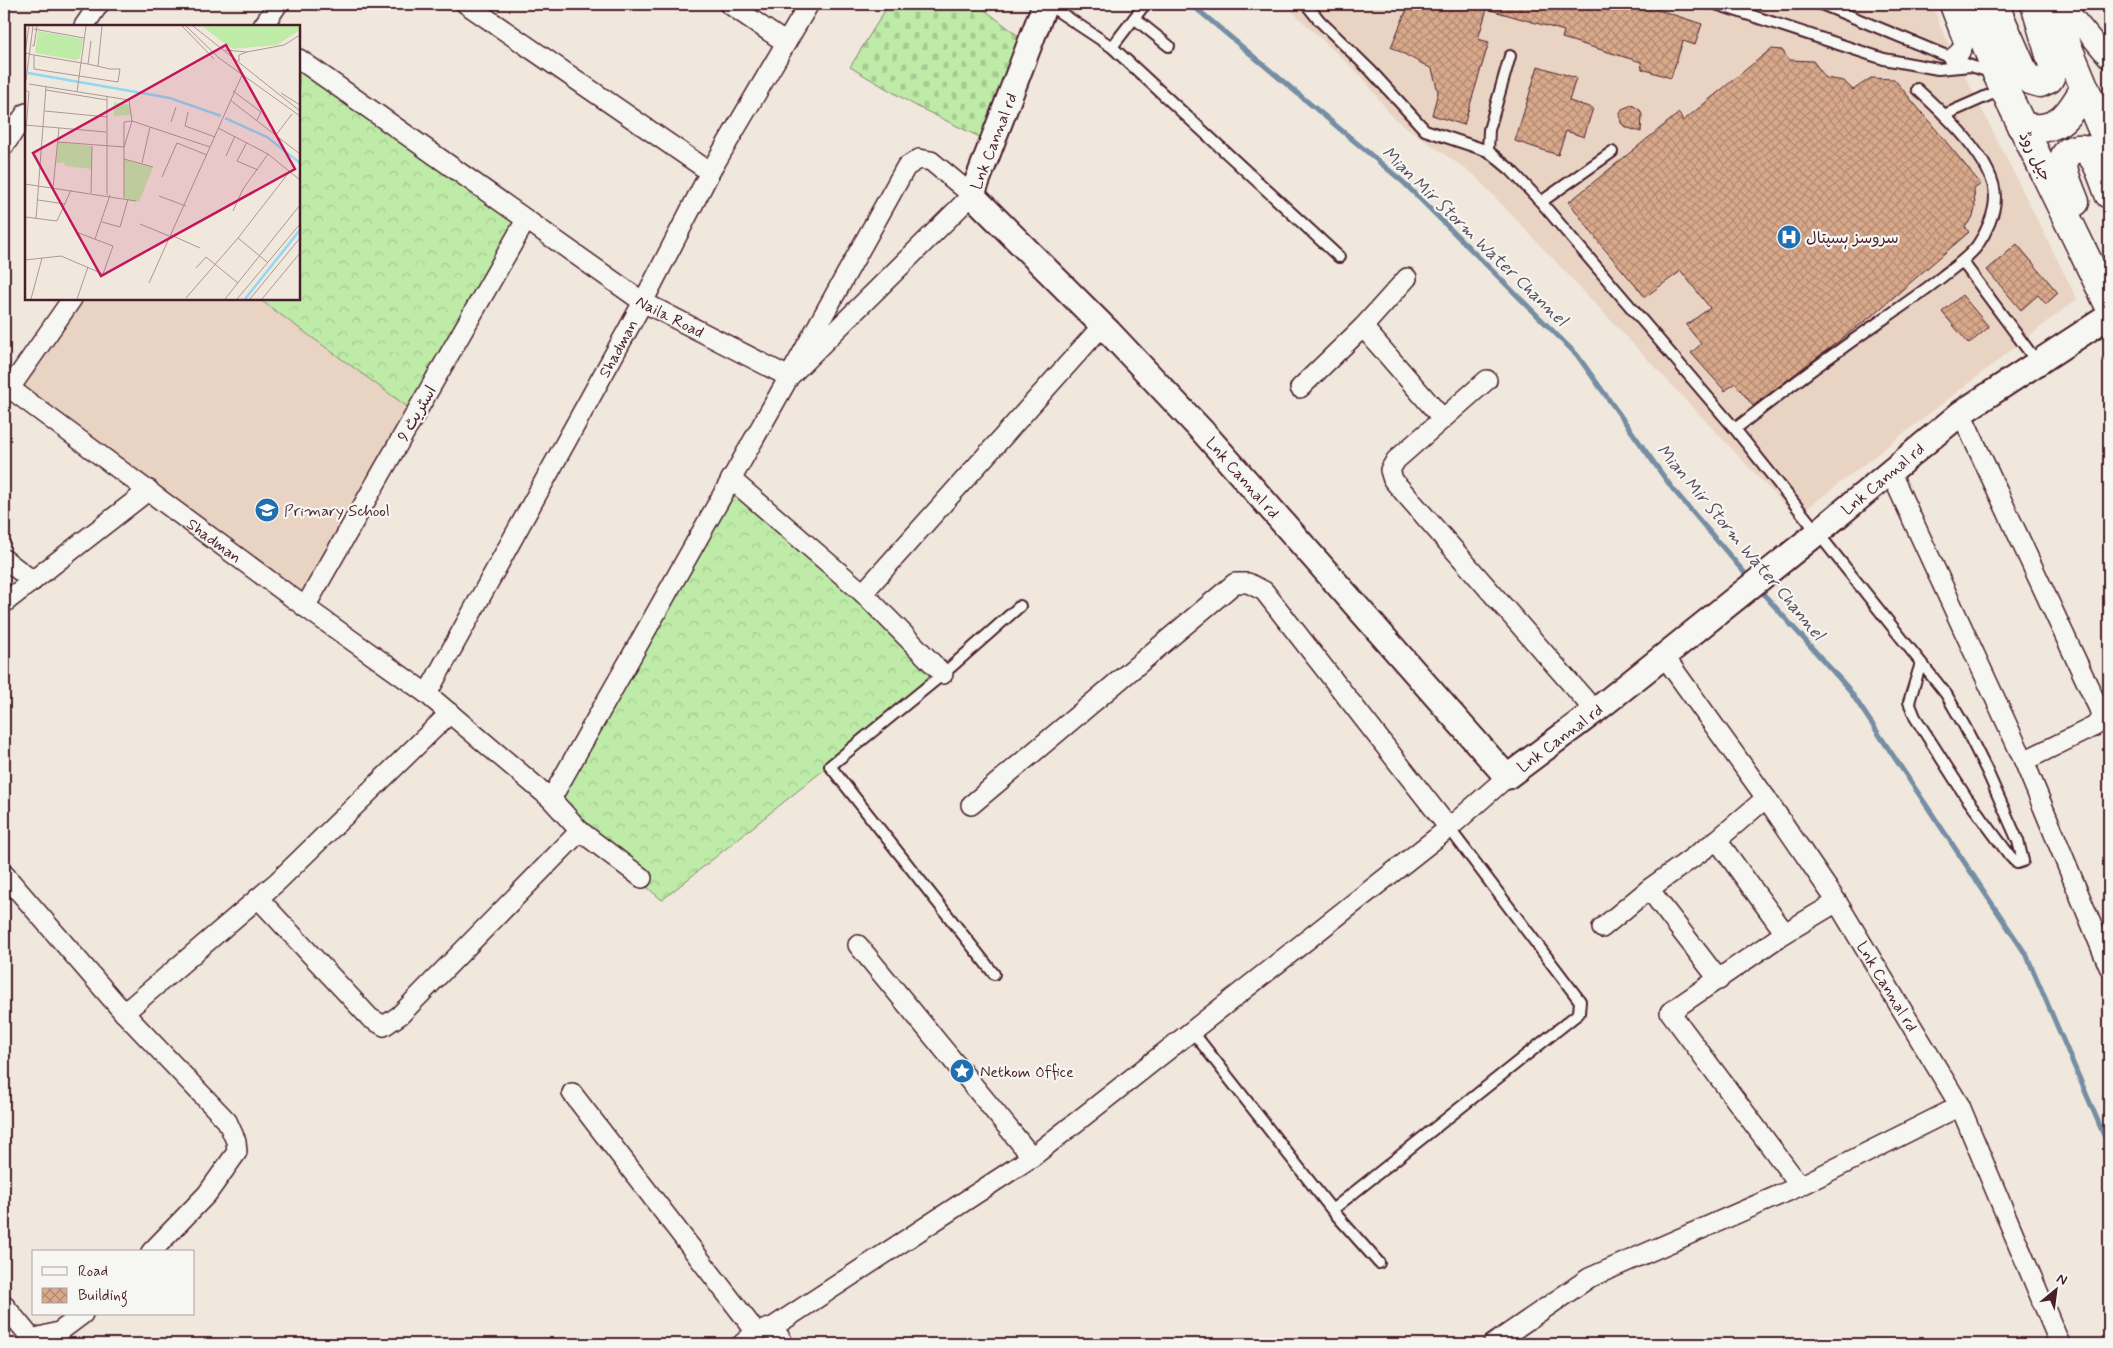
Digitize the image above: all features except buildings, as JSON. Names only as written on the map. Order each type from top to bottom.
[{"type":"main road","name":"جیل روڈ","points":[[1971,4],[1990,76],[2021,126],[2109,305]]},
{"type":"main road","points":[[1994,4],[2025,75],[2030,80],[2040,83],[2049,79],[2054,69],[2035,4]]},
{"type":"main road","points":[[2049,4],[2109,146]]},
{"type":"main road","points":[[2021,126],[2033,129],[2050,126],[2063,120],[2084,89]]},
{"type":"main road","points":[[2109,194],[2093,156],[2081,148],[2071,150],[2065,155],[2062,165],[2106,282],[2109,297]]},
{"type":"street","points":[[85,25],[99,4]]},
{"type":"street","points":[[264,25],[278,4]]},
{"type":"street","points":[[466,4],[710,172]]},
{"type":"street","points":[[729,4],[786,43]]},
{"type":"street","name":"Shadman","points":[[427,694],[643,302],[710,172],[809,4]]},
{"type":"street","name":"Lnk Cannal rd","points":[[1046,4],[972,195],[1102,326],[1204,434],[1507,777],[1664,656],[1817,533],[1961,413],[2109,316]]},
{"type":"street","points":[[1949,4],[1964,43],[1960,52],[1953,58]]},
{"type":"street","points":[[2063,4],[2109,59]]},
{"type":"street","name":"Naila Road","points":[[300,60],[643,302],[789,377]]},
{"type":"street","points":[[4,146],[25,114]]},
{"type":"street","points":[[551,799],[906,167],[919,160],[931,162],[972,195],[789,377]]},
{"type":"street","name":"اسٹریٹ 9","points":[[305,607],[526,220]]},
{"type":"street","points":[[1300,388],[1364,327],[1407,278]]},
{"type":"street","points":[[7,386],[71,300]]},
{"type":"street","points":[[864,593],[1102,326]]},
{"type":"street","points":[[1364,327],[1442,418]]},
{"type":"street","points":[[1487,380],[1396,460],[1390,470],[1393,480],[1595,711]]},
{"type":"street","name":"Shadman","points":[[7,386],[305,607],[427,694],[551,799],[580,831],[642,878]]},
{"type":"street","points":[[1961,413],[2099,709],[2101,718],[2095,726],[2024,761]]},
{"type":"street","points":[[1890,471],[2024,761],[2109,967]]},
{"type":"street","points":[[732,479],[864,593],[943,674]]},
{"type":"street","points":[[4,602],[149,490]]},
{"type":"street","points":[[4,559],[33,581]]},
{"type":"street","points":[[971,805],[1235,583],[1248,583],[1264,590],[1449,828]]},
{"type":"street","name":"Lnk Cannal rd","points":[[1664,656],[1766,798],[1837,902],[1960,1106],[2060,1344]]},
{"type":"street","points":[[124,1013],[258,898],[450,713]]},
{"type":"street","points":[[757,1334],[1032,1157],[1449,828],[1507,777]]},
{"type":"street","points":[[1602,928],[1649,889],[1717,840],[1766,798]]},
{"type":"street","points":[[258,898],[370,1018],[384,1026],[400,1016],[580,831]]},
{"type":"street","points":[[1717,840],[1785,933]]},
{"type":"street","points":[[4,874],[124,1013],[227,1121],[236,1141],[237,1152],[207,1194],[153,1250]]},
{"type":"street","points":[[1649,889],[1719,980]]},
{"type":"street","points":[[1800,1186],[1670,1012],[1785,933],[1837,902]]},
{"type":"street","points":[[858,945],[1032,1157]]},
{"type":"street","points":[[572,1093],[757,1334],[784,1344]]},
{"type":"street","points":[[1493,1344],[1589,1278],[1800,1186],[1960,1106]]},
{"type":"street","points":[[4,1305],[32,1339],[59,1332],[80,1316]]},
{"type":"lane","points":[[1046,4],[1112,48],[1339,257]]},
{"type":"lane","points":[[1112,48],[1145,4]]},
{"type":"lane","points":[[1306,4],[1319,20],[1372,72],[1425,130],[1488,151],[1511,170],[1541,202],[1735,429],[1946,694],[1965,727],[2018,841],[2023,862],[2017,863],[2010,856],[1966,797],[1915,718],[1909,702],[1921,663]]},
{"type":"lane","points":[[1716,4],[1884,59],[1990,76]]},
{"type":"lane","points":[[1820,4],[1953,58],[1990,76]]},
{"type":"lane","points":[[1134,18],[1169,46]]},
{"type":"lane","points":[[1488,151],[1489,130],[1510,56]]},
{"type":"lane","points":[[1944,115],[1990,76]]},
{"type":"lane","points":[[1735,429],[1840,349],[1921,294],[1962,261],[1976,247],[1985,232],[1993,212],[1995,196],[1986,170],[1965,137],[1917,89]]},
{"type":"lane","points":[[1541,202],[1612,152]]},
{"type":"lane","points":[[1962,261],[2037,362]]},
{"type":"lane","points":[[994,974],[830,766],[943,674],[1020,606]]},
{"type":"lane","points":[[1332,1210],[1579,1013],[1580,1000],[1449,828]]},
{"type":"lane","points":[[1192,1031],[1332,1210],[1379,1263]]},
{"type":"shaded area","name":"سروسز ہسپتال","points":[[1284,4],[1933,4],[1940,26],[2077,299],[1796,517],[1474,175],[1393,118],[1363,78]]},
{"type":"shaded area","name":"Primary School","points":[[71,300],[260,300],[416,413],[305,607],[10,388]]},
{"type":"green space","points":[[889,4],[977,4],[1033,47],[992,143],[916,106],[850,67]]},
{"type":"green space","points":[[300,60],[526,220],[416,413],[260,300],[300,300]]},
{"type":"green space","points":[[731,479],[943,674],[662,900],[580,831],[551,799]]},
{"type":"waterway","name":"Mian Mir Storm Water Channel","points":[[1191,4],[1402,181],[1577,355],[1672,488],[1749,578]]},
{"type":"waterway","name":"Mian Mir Storm Water Channel","points":[[1758,588],[1848,688],[2027,956],[2109,1147]]},
{"type":"place","name":"سروسز ہسپتال","points":[[1789,237]]},
{"type":"place","name":"Primary School","points":[[267,510]]},
{"type":"place","name":"Netkom Office","points":[[962,1071]]}]
